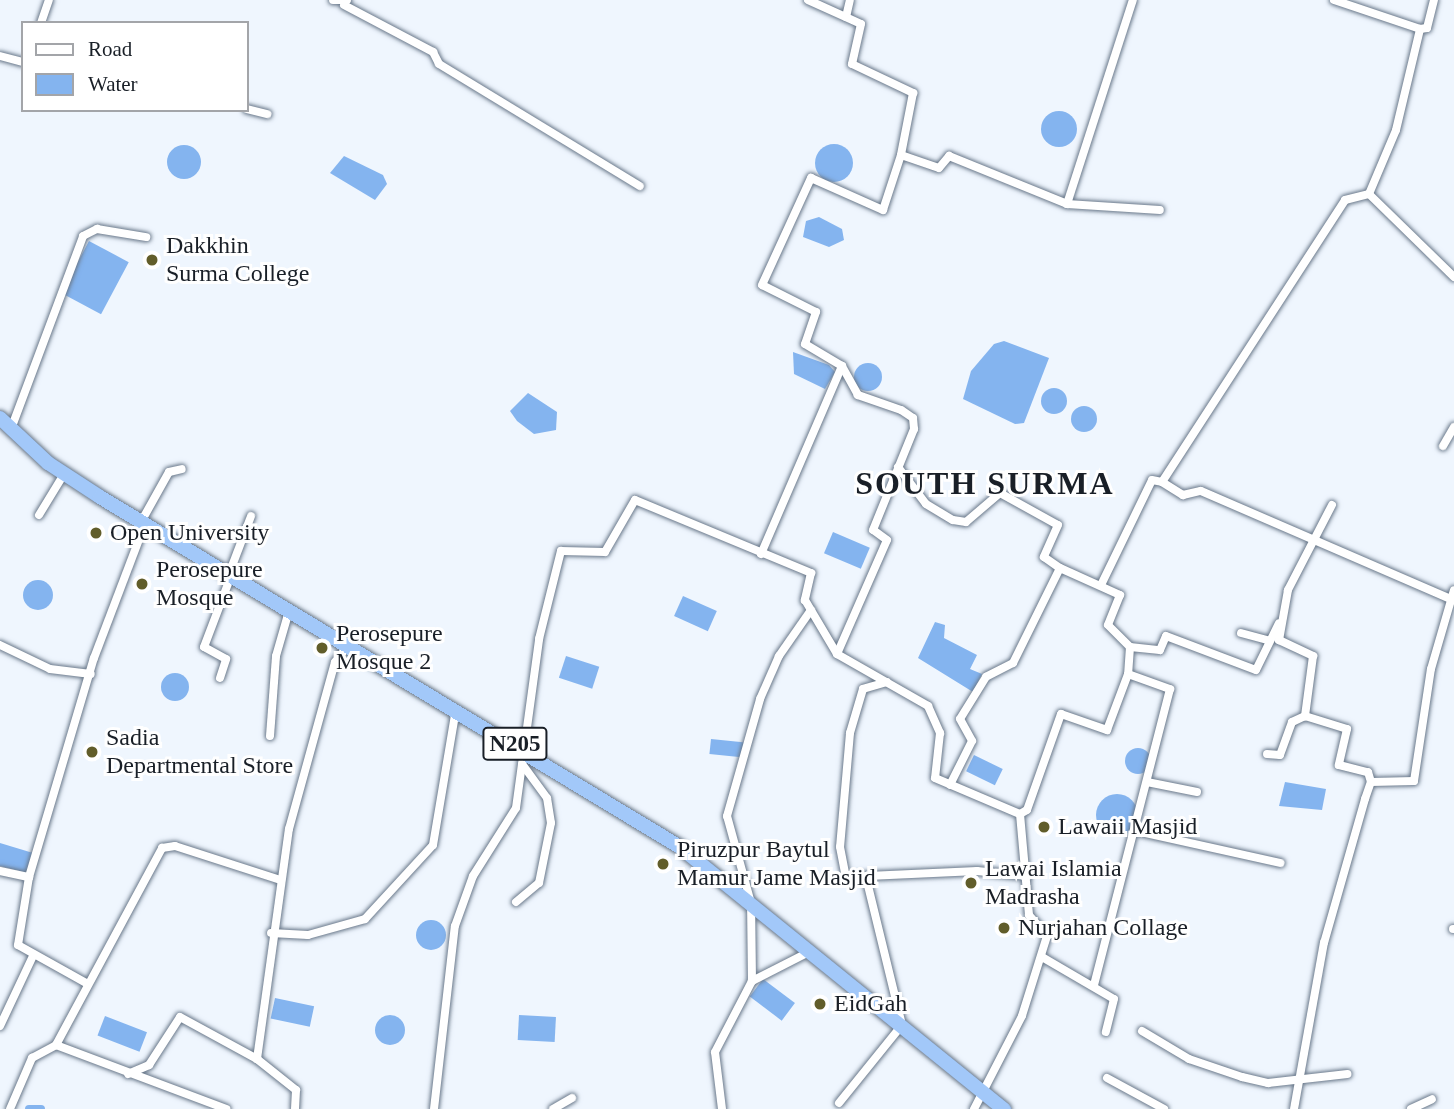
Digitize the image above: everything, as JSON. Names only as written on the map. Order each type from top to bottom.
[{"type":"highway","name":"N205","points":[[0,418],[64,474],[456,709],[523,757],[680,847],[1004,1109]]},
{"type":"street","points":[[42,21],[49,0]]},
{"type":"street","points":[[333,0],[346,2],[433,52],[439,64],[640,186]]},
{"type":"street","points":[[808,0],[861,24],[852,64],[913,93],[901,155],[883,210],[810,178],[762,285],[816,312],[805,344],[842,366],[858,395],[913,418],[898,467],[873,530],[887,540],[837,654]]},
{"type":"street","points":[[846,17],[850,0]]},
{"type":"street","points":[[1066,204],[1133,0]]},
{"type":"street","points":[[1334,0],[1420,29],[1427,27],[1434,0]]},
{"type":"street","points":[[1369,194],[1396,130],[1420,29]]},
{"type":"street","points":[[0,56],[21,61]]},
{"type":"street","points":[[248,109],[267,114]]},
{"type":"street","points":[[901,155],[939,168],[949,156],[1066,204],[1160,210]]},
{"type":"street","points":[[1369,194],[1454,277]]},
{"type":"street","points":[[1162,482],[1345,200],[1369,194]]},
{"type":"street","points":[[11,429],[83,236],[97,229],[146,237]]},
{"type":"street","points":[[761,554],[842,366]]},
{"type":"street","points":[[1443,446],[1454,427]]},
{"type":"street","points":[[898,467],[926,505],[953,520],[965,522],[1000,493],[1058,525],[1044,557],[1060,568],[1102,583],[1121,596],[1108,625],[1130,647],[1160,649],[1166,636],[1256,670],[1332,505]]},
{"type":"street","points":[[88,984],[33,956],[18,945],[17,933],[29,877],[91,674],[143,523],[169,472],[182,468]]},
{"type":"street","points":[[39,515],[64,474]]},
{"type":"street","points":[[1102,583],[1125,525],[1152,481],[1162,482],[1183,495],[1201,491],[1313,544],[1451,599]]},
{"type":"street","points":[[434,1109],[455,926],[473,876],[516,808],[539,639],[561,551],[605,552],[635,500],[811,573],[805,600],[837,654],[928,706],[940,733],[935,778],[1020,814]]},
{"type":"street","points":[[220,678],[226,659],[204,647],[250,516]]},
{"type":"street","points":[[950,785],[972,741],[960,719],[986,677],[1013,663],[1060,568]]},
{"type":"street","points":[[1371,782],[1414,781],[1431,669],[1454,590]]},
{"type":"street","points":[[722,1109],[715,1052],[752,981],[751,903],[727,816],[760,699],[779,656],[811,610]]},
{"type":"street","points":[[270,736],[276,656],[289,611]]},
{"type":"street","points":[[1279,623],[1285,646],[1313,656],[1305,716]]},
{"type":"street","points":[[1241,633],[1268,640]]},
{"type":"street","points":[[0,645],[50,669],[91,674]]},
{"type":"street","points":[[257,1059],[271,933],[280,880],[335,662],[348,646]]},
{"type":"street","points":[[1020,814],[1027,810],[1061,714],[1107,730],[1128,674],[1130,647]]},
{"type":"street","points":[[1094,985],[1136,831],[1170,689],[1128,674]]},
{"type":"street","points":[[887,682],[863,689],[844,767],[840,847],[846,877],[978,871],[1028,876]]},
{"type":"street","points":[[271,933],[308,935],[365,919],[433,845],[456,709]]},
{"type":"street","points":[[1267,754],[1280,755],[1292,722],[1305,716],[1347,729],[1339,765],[1368,772],[1371,782],[1324,943],[1295,1080],[1294,1109]]},
{"type":"street","points":[[516,902],[539,883],[551,823],[547,798],[523,757]]},
{"type":"street","points":[[1147,782],[1197,792]]},
{"type":"street","points":[[974,1109],[1021,1016],[1047,936],[1029,915],[1028,876],[1018,845],[1020,814]]},
{"type":"street","points":[[1136,831],[1280,863]]},
{"type":"street","points":[[10,1109],[32,1058],[56,1045],[162,848],[174,846],[280,880]]},
{"type":"street","points":[[0,871],[29,877]]},
{"type":"street","points":[[839,1103],[902,1025],[866,877]]},
{"type":"street","points":[[752,981],[811,951]]},
{"type":"street","points":[[0,1026],[33,956]]},
{"type":"street","points":[[1042,957],[1114,999],[1106,1032]]},
{"type":"street","points":[[128,1074],[149,1065],[180,1017],[257,1059],[296,1090],[295,1109]]},
{"type":"street","points":[[1142,1031],[1218,1072],[1268,1083],[1347,1074]]},
{"type":"street","points":[[56,1045],[226,1109]]},
{"type":"street","points":[[1107,1078],[1164,1109]]},
{"type":"street","points":[[553,1109],[572,1098]]},
{"type":"street","points":[[1411,1109],[1432,1099]]},
{"type":"water","points":[[1059,111],[1071,117],[1077,129],[1071,141],[1059,147],[1047,141],[1041,129],[1047,117]]},
{"type":"water","points":[[834,144],[848,149],[853,163],[848,177],[834,182],[820,177],[815,163],[820,149]]},
{"type":"water","points":[[184,145],[196,150],[201,162],[196,174],[184,179],[172,174],[167,162],[172,150]]},
{"type":"water","points":[[344,156],[383,175],[387,184],[375,200],[330,173]]},
{"type":"water","points":[[819,217],[842,229],[844,240],[829,247],[803,237],[806,221]]},
{"type":"water","points":[[89,241],[129,262],[101,314],[61,293]]},
{"type":"water","points":[[1004,341],[1049,358],[1024,423],[1015,424],[963,399],[971,371],[994,344]]},
{"type":"water","points":[[793,352],[829,365],[835,372],[825,389],[794,374]]},
{"type":"water","points":[[868,363],[878,367],[882,377],[878,387],[868,391],[858,387],[854,377],[858,367]]},
{"type":"water","points":[[1054,388],[1063,392],[1067,401],[1063,410],[1054,414],[1045,410],[1041,401],[1045,392]]},
{"type":"water","points":[[528,393],[557,412],[556,430],[534,434],[517,421],[510,411]]},
{"type":"water","points":[[1084,406],[1093,410],[1097,419],[1093,428],[1084,432],[1075,428],[1071,419],[1075,410]]},
{"type":"water","points":[[833,532],[870,548],[861,569],[824,553]]},
{"type":"water","points":[[38,580],[49,584],[53,595],[49,606],[38,610],[27,606],[23,595],[27,584]]},
{"type":"water","points":[[683,596],[717,611],[708,631],[674,616]]},
{"type":"water","points":[[935,622],[945,625],[944,638],[977,655],[970,669],[982,674],[973,692],[918,658]]},
{"type":"water","points":[[566,656],[599,667],[592,689],[559,678]]},
{"type":"water","points":[[175,673],[185,677],[189,687],[185,697],[175,701],[165,697],[161,687],[165,677]]},
{"type":"water","points":[[711,739],[748,743],[746,758],[709,754]]},
{"type":"water","points":[[1138,748],[1147,752],[1151,761],[1147,770],[1138,774],[1129,770],[1125,761],[1129,752]]},
{"type":"water","points":[[974,755],[1003,769],[995,785],[966,771]]},
{"type":"water","points":[[1285,782],[1326,789],[1322,810],[1279,806]]},
{"type":"water","points":[[1117,794],[1132,800],[1138,815],[1132,830],[1117,836],[1102,830],[1096,815],[1102,800]]},
{"type":"water","points":[[0,843],[33,853],[27,873],[0,866]]},
{"type":"water","points":[[431,920],[442,924],[446,935],[442,946],[431,950],[420,946],[416,935],[420,924]]},
{"type":"water","points":[[763,979],[795,1003],[782,1021],[750,997]]},
{"type":"water","points":[[275,998],[314,1006],[310,1027],[271,1019]]},
{"type":"water","points":[[390,1015],[401,1019],[405,1030],[401,1041],[390,1045],[379,1041],[375,1030],[379,1019]]},
{"type":"water","points":[[519,1015],[556,1017],[555,1042],[518,1040]]},
{"type":"water","points":[[105,1016],[147,1032],[139,1052],[97,1036]]},
{"type":"waterway","points":[[29,1109],[41,1109]]},
{"type":"place","name":"Dakkhin Surma College","points":[[152,260]]},
{"type":"place","name":"Open University","points":[[96,533]]},
{"type":"place","name":"Perosepure Mosque","points":[[142,584]]},
{"type":"place","name":"Perosepure Mosque 2","points":[[322,648]]},
{"type":"place","name":"Sadia Departmental Store","points":[[92,752]]},
{"type":"place","name":"Lawaii Masjid","points":[[1044,827]]},
{"type":"place","name":"Piruzpur Baytul Mamur Jame Masjid","points":[[663,864]]},
{"type":"place","name":"Lawai Islamia Madrasha","points":[[971,883]]},
{"type":"place","name":"Nurjahan Collage","points":[[1004,928]]},
{"type":"place","name":"EidGah","points":[[820,1004]]},
{"type":"district","name":"SOUTH SURMA","points":[[985,483]]}]
